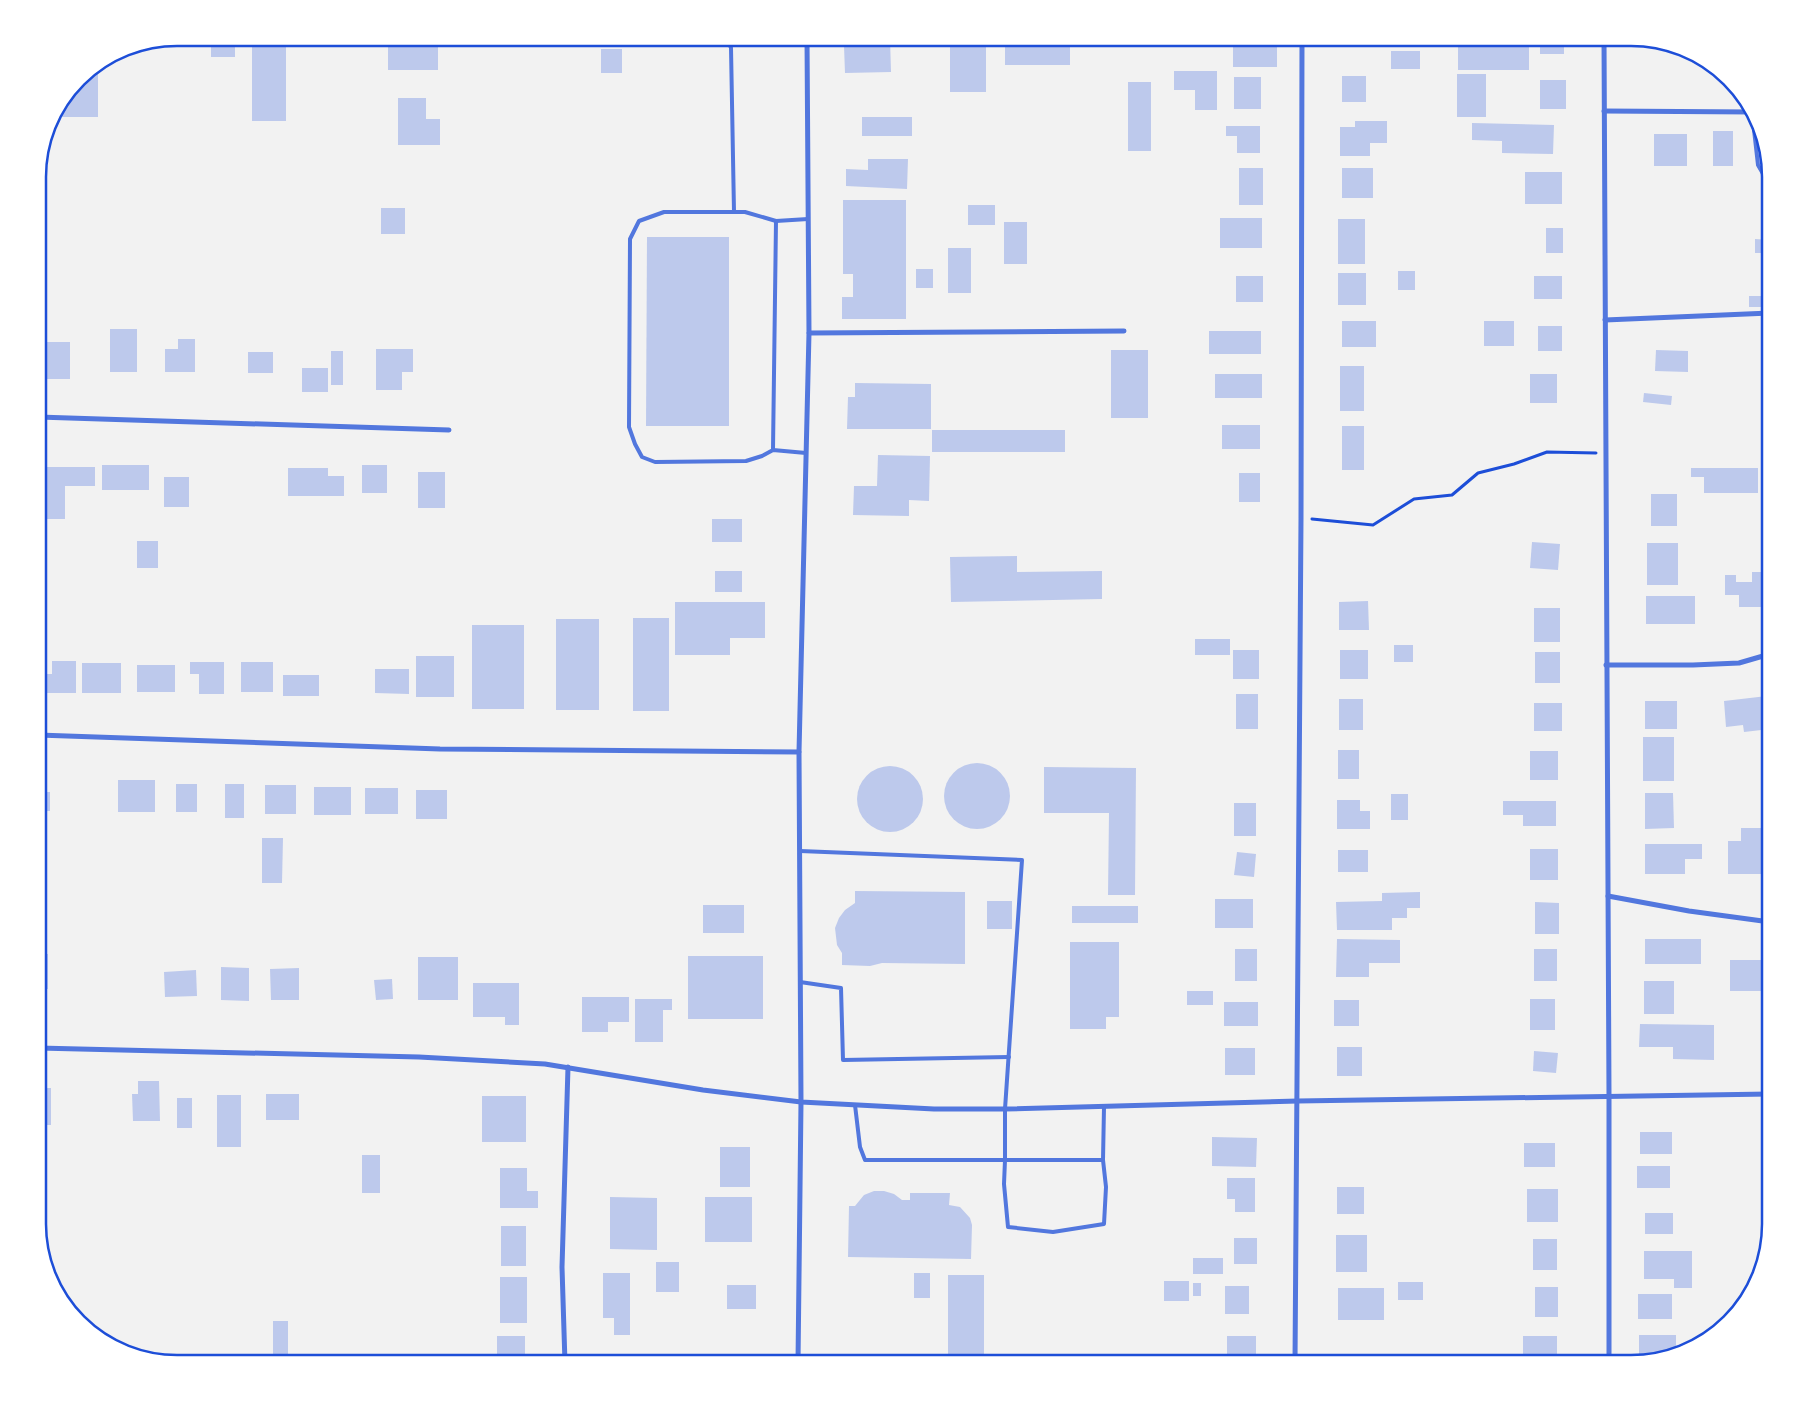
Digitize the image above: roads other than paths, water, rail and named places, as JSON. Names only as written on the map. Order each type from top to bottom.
[{"type":"street","points":[[1295,1355],[1298,1101],[1302,46]]},
{"type":"street","points":[[1604,46],[1609,1355]]},
{"type":"street","points":[[798,1355],[801,1102],[799,752],[808,334],[808,47]]},
{"type":"street","points":[[1604,111],[1744,112]]},
{"type":"street","points":[[1605,320],[1762,312]]},
{"type":"street","points":[[808,334],[1124,331]]},
{"type":"street","points":[[47,417],[449,430]]},
{"type":"street","points":[[1606,665],[1739,663],[1762,656]]},
{"type":"street","points":[[47,735],[440,749],[799,752]]},
{"type":"street","points":[[1608,896],[1689,911],[1762,921]]},
{"type":"street","points":[[47,1048],[419,1057],[545,1064],[704,1090],[801,1102],[934,1109],[1762,1094]]},
{"type":"street","points":[[565,1355],[562,1267],[568,1068]]},
{"type":"lane","points":[[730,47],[734,212]]},
{"type":"lane","points":[[1755,136],[1758,165],[1762,171]]},
{"type":"lane","points":[[806,453],[773,450],[746,462],[656,462],[642,457],[629,427],[630,239],[640,221],[664,212],[745,212],[776,221],[808,219]]},
{"type":"lane","points":[[773,450],[776,221]]},
{"type":"lane","points":[[800,851],[1022,860],[1005,1109],[1004,1184],[1008,1227],[1053,1232],[1104,1224],[1106,1187],[1103,1160],[1104,1106]]},
{"type":"lane","points":[[800,982],[841,988],[842,1060],[1009,1057]]},
{"type":"lane","points":[[855,1105],[860,1147],[865,1160],[1103,1160]]}]
